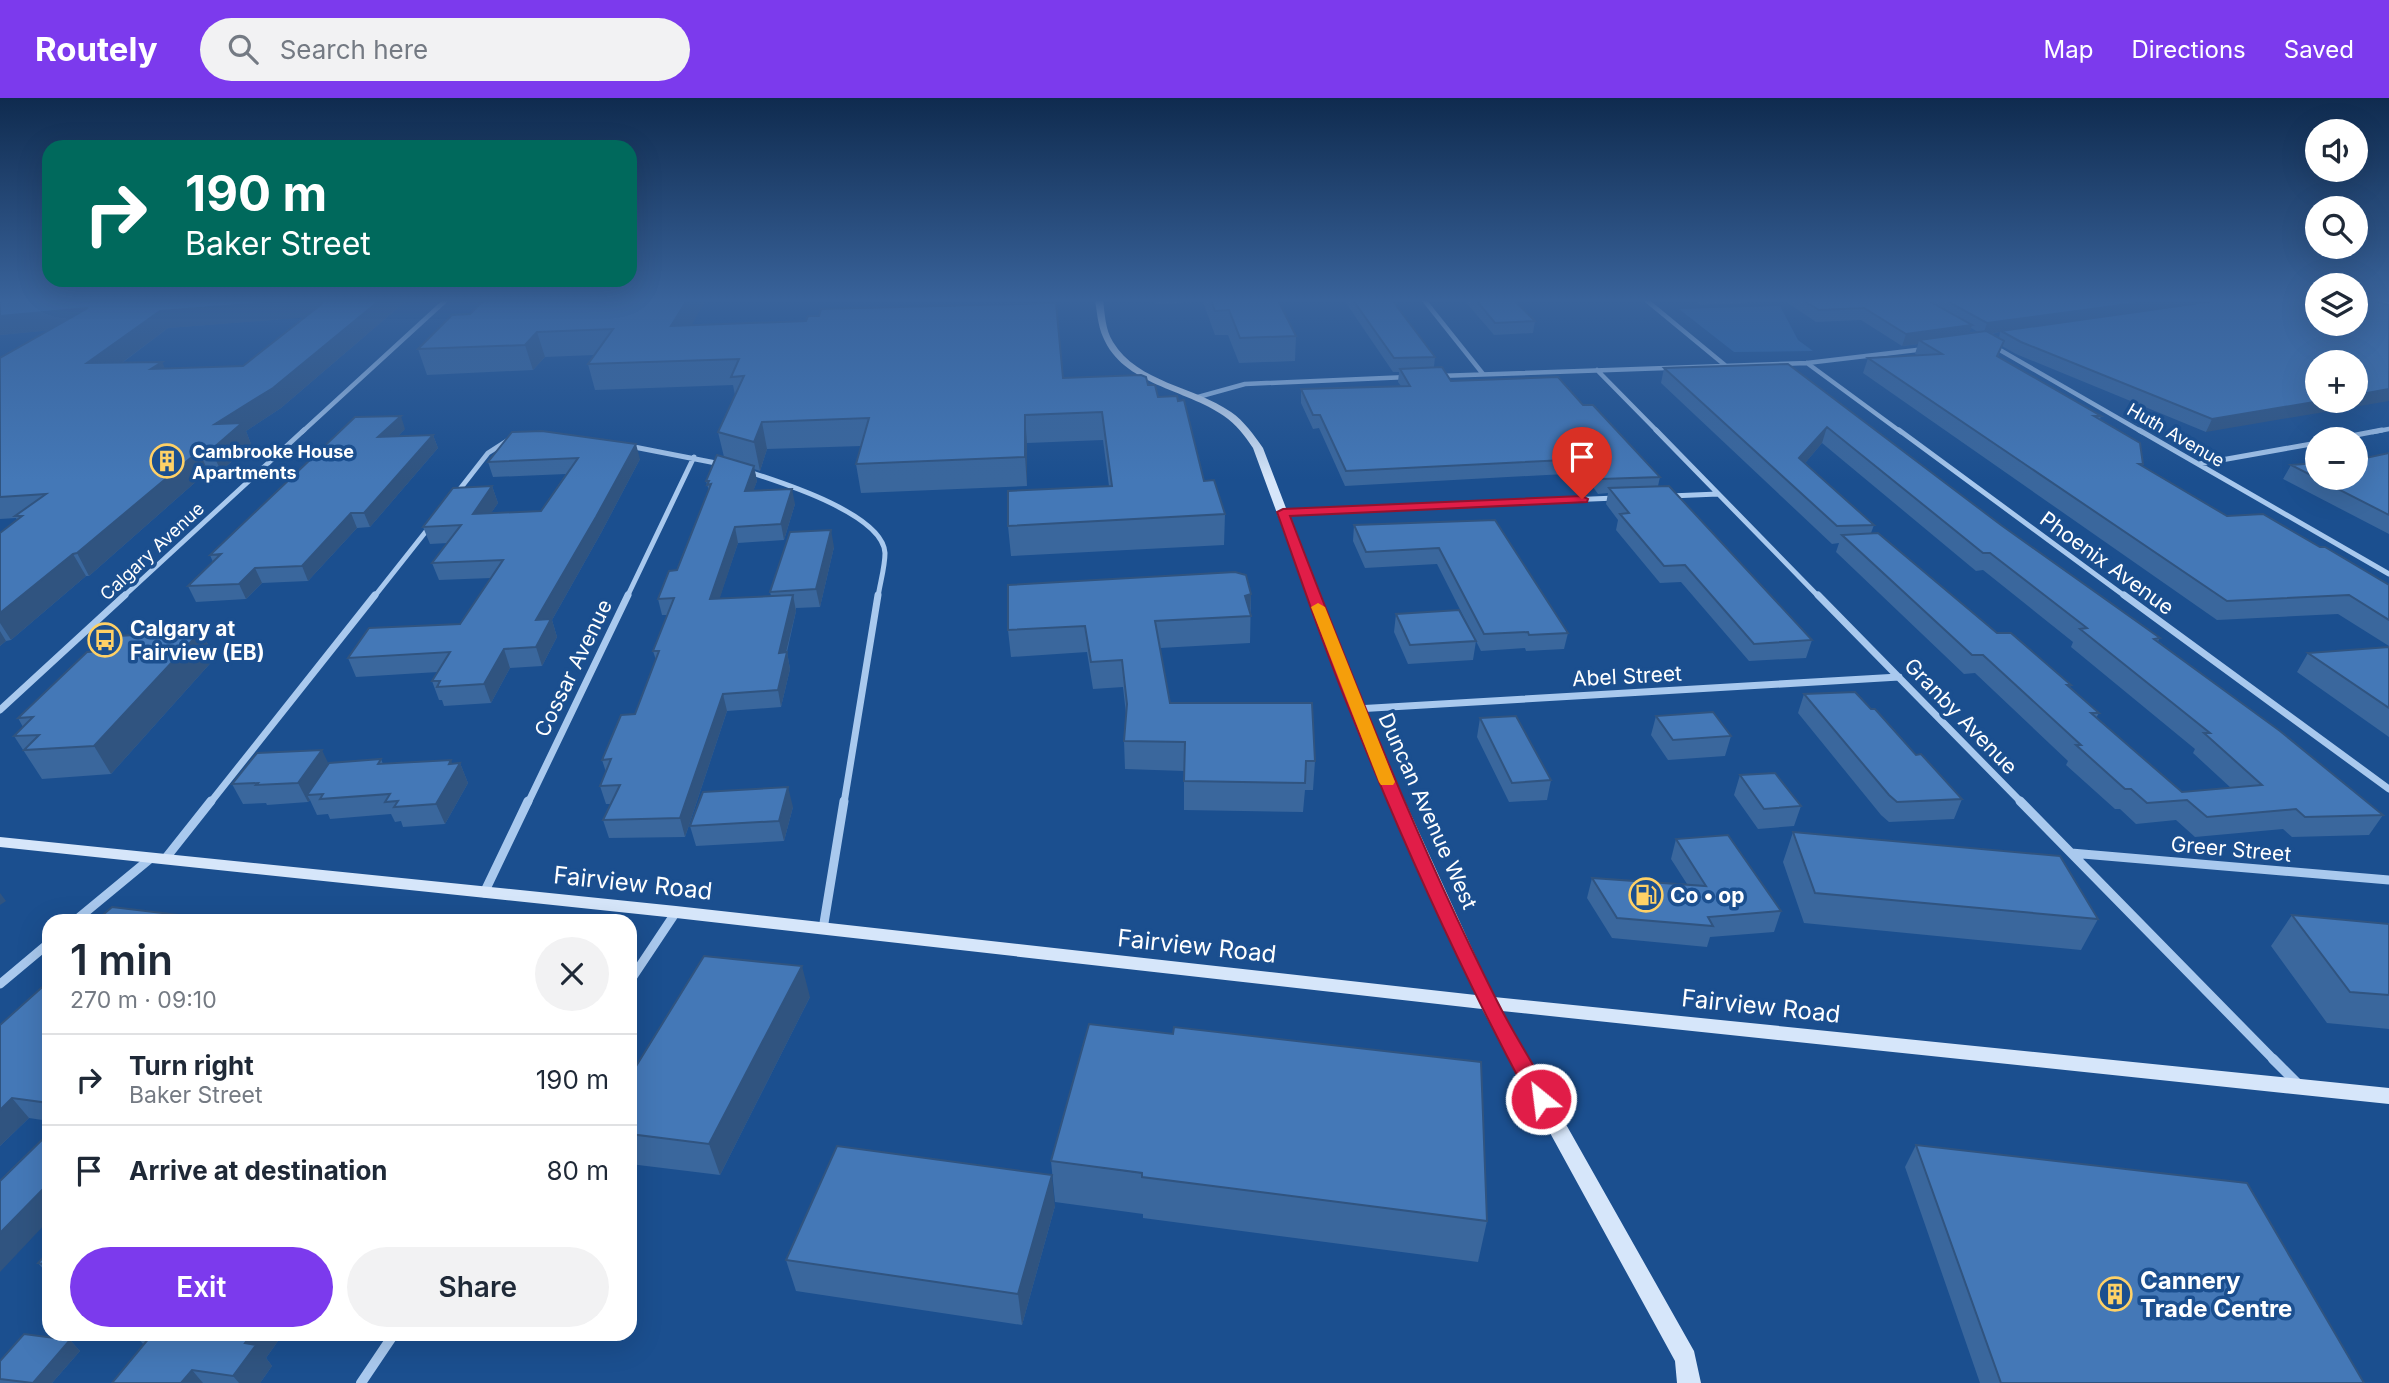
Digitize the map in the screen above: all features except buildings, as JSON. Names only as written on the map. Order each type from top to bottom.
[{"type":"street","name":"Calgary Avenue","points":[[0,710],[381,360]]},
{"type":"street","name":"Duncan Avenue West","points":[[1128,360],[1150,376],[1227,413],[1248,433],[1258,448],[1356,709],[1488,1003],[1686,1359],[1689,1383]]},
{"type":"street","points":[[1472,360],[1483,374]]},
{"type":"street","points":[[1719,360],[1726,366]]},
{"type":"street","points":[[1429,376],[1832,360]]},
{"type":"street","name":"Huth Avenue","points":[[2018,360],[2389,573]]},
{"type":"street","name":"Phoenix Avenue","points":[[1807,363],[2389,789]]},
{"type":"street","name":"Granby Avenue","points":[[1597,370],[2299,1085]]},
{"type":"street","points":[[1198,397],[1231,387],[1269,382],[1415,377]]},
{"type":"street","points":[[2368,433],[2389,429]]},
{"type":"street","points":[[449,502],[492,450],[506,439],[523,435]]},
{"type":"street","points":[[620,445],[725,465]]},
{"type":"street","points":[[2199,464],[2305,445]]},
{"type":"street","name":"Cossar Avenue","points":[[484,893],[694,457]]},
{"type":"street","points":[[736,468],[792,486],[826,502],[866,525],[884,544],[885,552],[824,929]]},
{"type":"street","points":[[1664,496],[1718,494]]},
{"type":"street","points":[[1283,512],[1623,498]]},
{"type":"street","points":[[84,914],[158,858],[440,513]]},
{"type":"street","name":"Abel Street","points":[[1356,709],[1899,677]]},
{"type":"street","name":"Fairview Road","points":[[0,842],[676,912],[1488,1003],[2389,1096]]},
{"type":"street","name":"Greer Street","points":[[2071,853],[2389,880]]},
{"type":"street","points":[[637,970],[676,912]]},
{"type":"street","points":[[0,984],[42,949]]},
{"type":"street","points":[[361,1383],[389,1341]]},
{"type":"slow traffic","points":[[1318,607],[1387,782]]},
{"type":"place","name":"Cambrooke House Apartments","points":[[167,461]]},
{"type":"place","name":"Calgary at Fairview (EB)","points":[[105,640]]},
{"type":"place","name":"Co • op","points":[[1646,895]]},
{"type":"place","name":"Cannery Trade Centre","points":[[2115,1294]]},
{"type":"route","points":[[1541,1099],[1488,1003],[1394,799],[1356,709],[1283,512],[1582,499]]}]
